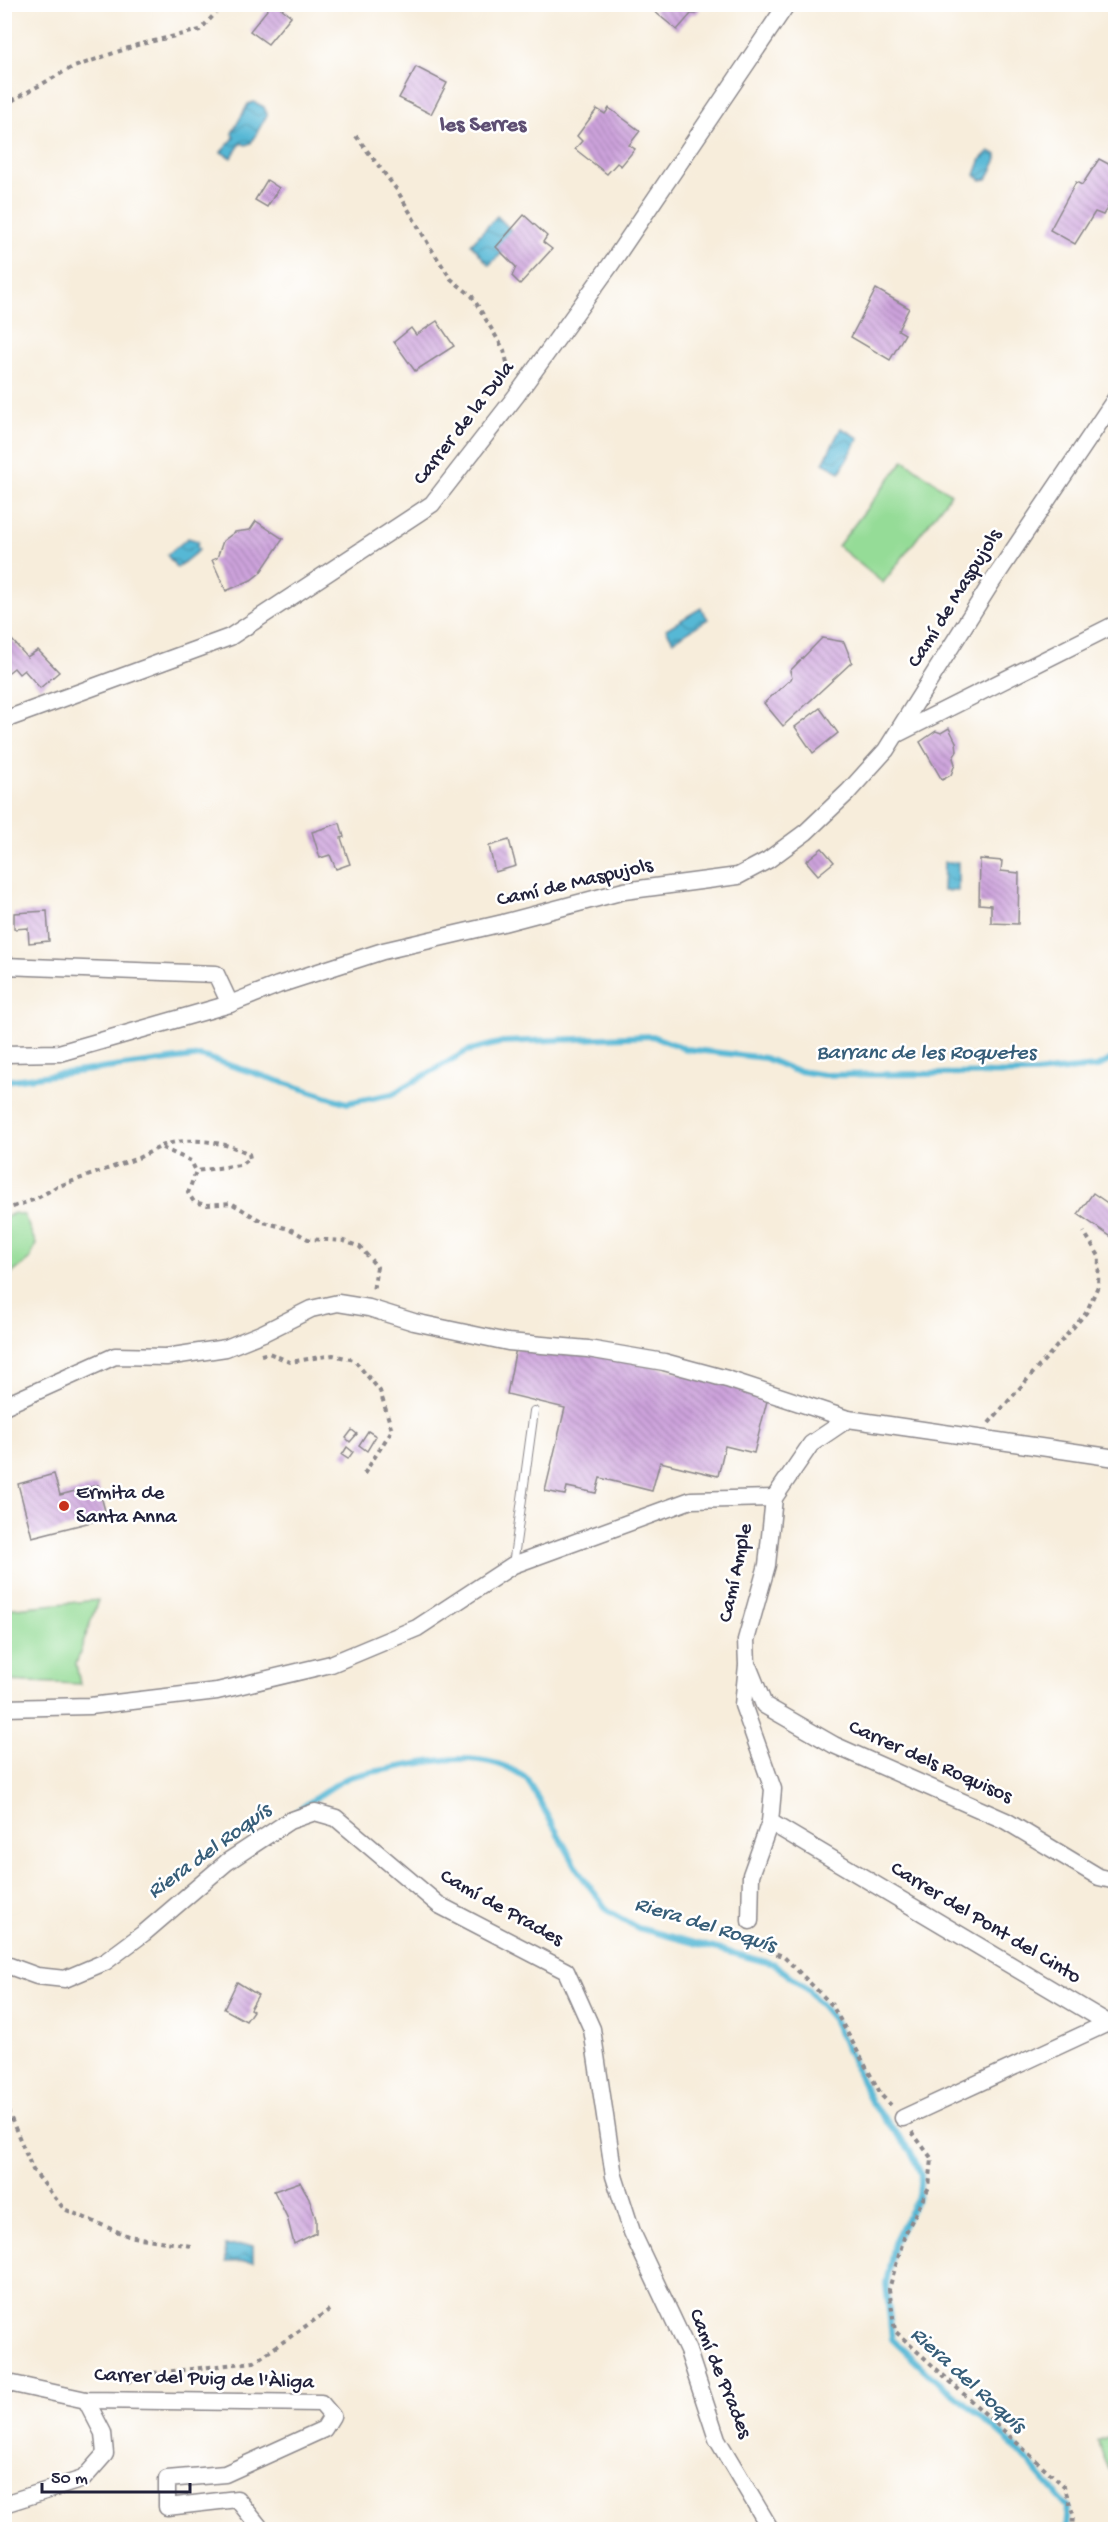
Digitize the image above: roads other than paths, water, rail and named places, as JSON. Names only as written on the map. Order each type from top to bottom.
[{"type":"street","name":"Carrer de la Dula","points":[[4,720],[230,637],[432,504],[516,396],[611,264],[786,4]]},
{"type":"street","name":"Camí de Maspujols","points":[[4,1054],[59,1053],[230,1004],[278,985],[383,951],[503,923],[624,891],[738,876],[768,860],[806,832],[848,792],[898,733],[990,585],[1116,398]]},
{"type":"street","points":[[898,733],[1116,624]]},
{"type":"street","points":[[4,966],[216,974],[230,1004]]},
{"type":"street","points":[[4,1406],[115,1356],[166,1357],[226,1348],[311,1309],[338,1303],[369,1308],[414,1322],[508,1342],[588,1349],[664,1362],[727,1379],[848,1419],[1116,1458]]},
{"type":"street","name":"Camí Ample","points":[[750,1921],[751,1875],[770,1822],[773,1789],[743,1705],[747,1665],[746,1640],[767,1565],[774,1498],[811,1444],[848,1419]]},
{"type":"street","points":[[4,1708],[90,1706],[217,1691],[331,1664],[417,1628],[513,1565],[692,1500],[774,1498]]},
{"type":"street","name":"Carrer dels Roquisos","points":[[747,1665],[764,1705],[834,1745],[1006,1821],[1099,1876],[1116,1881]]},
{"type":"street","name":"Camí de Prades","points":[[4,1964],[37,1976],[65,1979],[105,1962],[144,1933],[227,1862],[289,1821],[315,1812],[336,1818],[439,1905],[566,1971],[592,2029],[614,2176],[632,2232],[688,2351],[717,2439],[771,2529]]},
{"type":"street","name":"Carrer del Pont del Cinto","points":[[770,1822],[1108,2023],[903,2118]]},
{"type":"street","name":"Carrer del Puig de l'Àliga","points":[[4,2382],[86,2400],[321,2403],[332,2416],[324,2429],[225,2474],[167,2479],[167,2507],[237,2499],[262,2529]]},
{"type":"street","points":[[4,2504],[83,2479],[105,2454],[103,2433],[86,2400]]},
{"type":"lane","points":[[513,1565],[534,1411]]},
{"type":"water","points":[[254,102],[264,107],[267,115],[251,143],[246,145],[241,143],[231,158],[221,152],[234,138],[232,133],[248,104]]},
{"type":"water","points":[[989,151],[997,155],[997,159],[987,179],[981,180],[975,175],[981,159]]},
{"type":"water","points":[[497,216],[511,230],[502,253],[489,265],[471,244]]},
{"type":"water","points":[[841,428],[859,438],[840,472],[823,463]]},
{"type":"water","points":[[188,538],[198,541],[199,550],[177,568],[167,555]]},
{"type":"water","points":[[701,608],[708,619],[673,641],[666,629]]},
{"type":"water","points":[[944,862],[958,862],[958,891],[943,891]]},
{"type":"water","points":[[253,2245],[253,2261],[226,2262],[225,2246]]},
{"type":"waterway","name":"Barranc de les Roquetes","points":[[4,1081],[201,1056],[347,1103],[392,1094],[467,1051],[503,1042],[652,1036],[686,1049],[765,1058],[793,1070],[824,1075],[1035,1073],[1097,1067],[1116,1057]]},
{"type":"waterway","name":"Riera del Roquís","points":[[296,1812],[322,1793],[359,1774],[443,1760],[479,1760],[496,1763],[527,1779],[581,1875],[608,1911],[638,1928],[774,1964],[809,1991],[833,2019],[871,2102],[910,2150],[921,2174],[919,2195],[894,2243],[886,2284],[892,2339],[932,2377],[967,2404],[1014,2446],[1068,2507],[1066,2530]]},
{"type":"place","name":"Ermita de Santa Anna","points":[[64,1506]]},
{"type":"district","name":"les Serres","points":[[483,126]]}]
